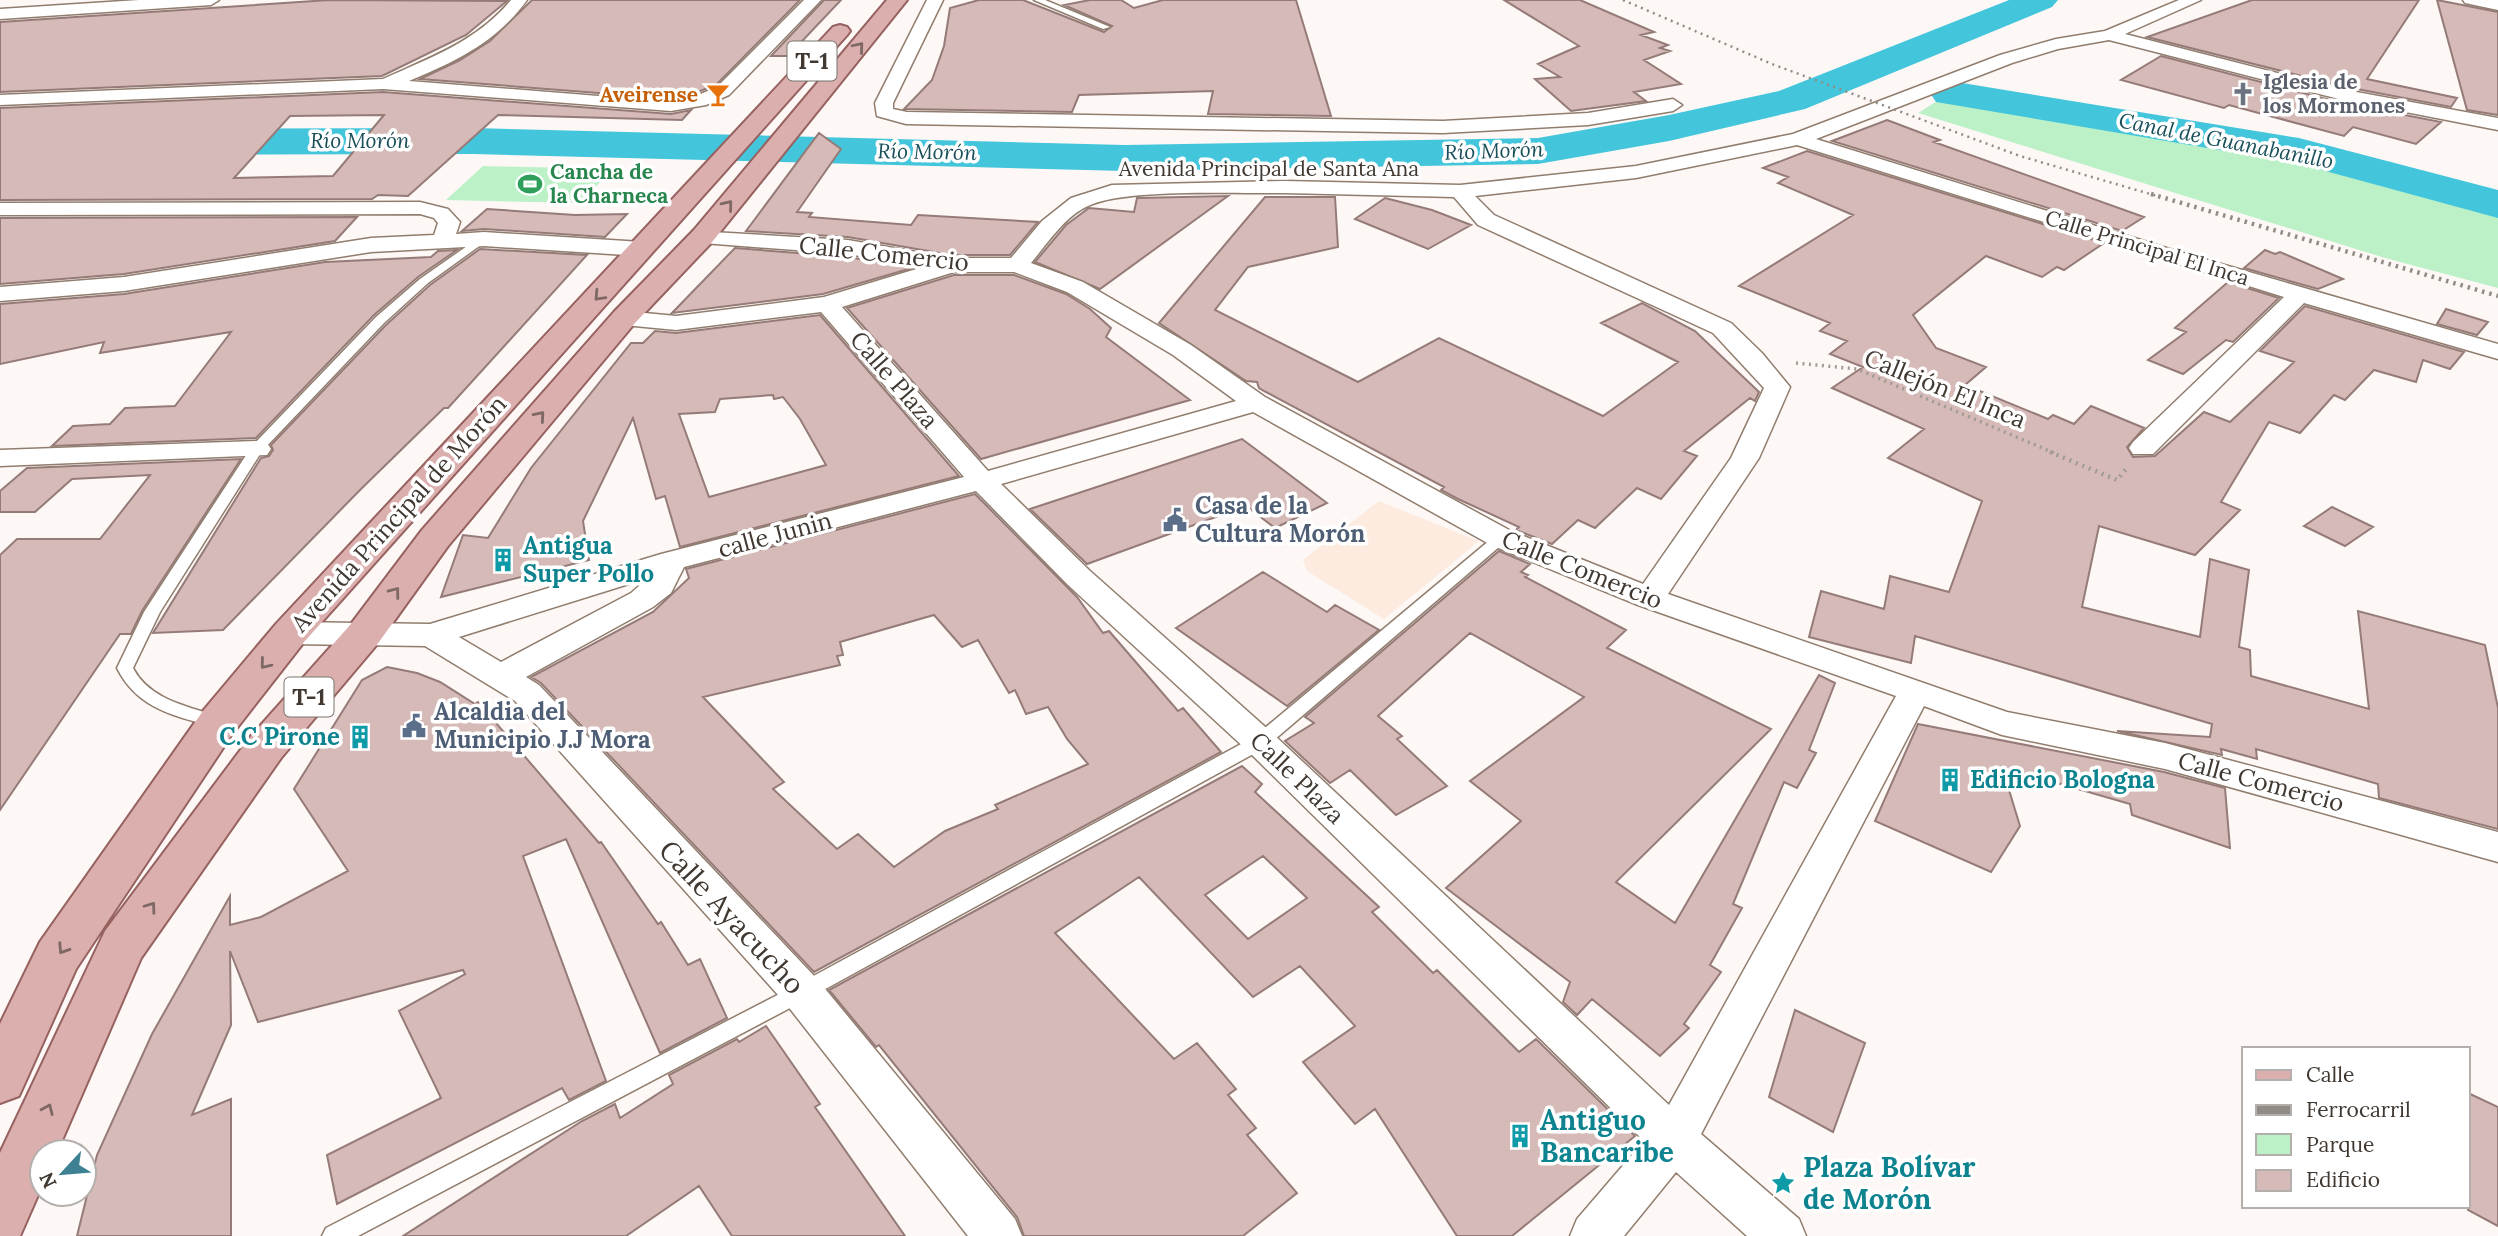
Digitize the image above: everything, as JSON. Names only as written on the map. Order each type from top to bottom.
[{"type":"main road","name":"T-1","points":[[704,236],[897,0]]},
{"type":"main road","name":"Avenida Principal de Morón","points":[[0,1079],[57,957],[218,722],[290,633],[854,15]]},
{"type":"main road","name":"Avenida Principal de Morón","points":[[0,1216],[122,946],[266,747],[365,633],[435,538],[624,318],[704,236]]},
{"type":"street","points":[[0,14],[211,0]]},
{"type":"street","points":[[383,85],[437,64],[473,45],[504,22],[519,0]]},
{"type":"street","points":[[0,100],[118,93],[383,85],[611,103],[671,104],[699,101],[723,91],[813,0]]},
{"type":"street","points":[[935,0],[884,103],[884,112],[906,118],[1443,127],[1588,119],[1673,105]]},
{"type":"street","name":"Avenida Principal de Santa Ana","points":[[1017,265],[1050,226],[1078,202],[1112,191],[1285,187],[1460,191],[1636,172],[1798,139],[2006,58],[2056,44],[2109,35],[2193,0]]},
{"type":"street","points":[[2471,0],[2498,4]]},
{"type":"street","points":[[2109,35],[2339,94],[2498,124]]},
{"type":"street","name":"Calle Principal El Inca","points":[[1798,139],[2300,294],[2498,352]]},
{"type":"street","points":[[1460,191],[1486,220],[1722,328],[1753,358],[1777,387],[1745,458],[1649,598]]},
{"type":"street","points":[[0,209],[419,208],[441,213],[449,222],[443,240]]},
{"type":"street","name":"Calle Comercio","points":[[704,236],[848,247],[951,265],[1017,265],[1075,287],[1182,350],[1256,402],[1501,538],[1649,598],[1879,680],[1916,690],[2002,723],[2165,756],[2498,847]]},
{"type":"street","points":[[0,294],[124,284],[372,245],[443,240],[484,239],[642,249]]},
{"type":"street","points":[[624,318],[676,323],[827,304],[951,265]]},
{"type":"street","points":[[2143,448],[2300,294]]},
{"type":"street","name":"Calle Plaza","points":[[827,304],[982,481],[1078,577],[1260,741],[1674,1140],[1783,1236]]},
{"type":"street","name":"calle Junin","points":[[290,633],[431,635],[672,562],[982,481],[1256,402]]},
{"type":"street","points":[[0,458],[257,449]]},
{"type":"street","points":[[501,676],[642,600],[660,586],[672,562]]},
{"type":"street","name":"Calle Ayacucho","points":[[431,635],[527,693],[802,992],[998,1236]]},
{"type":"street","points":[[1594,1236],[1674,1140],[1916,690]]},
{"type":"lane","points":[[1038,0],[1106,27]]},
{"type":"lane","points":[[218,722],[144,697],[135,689],[125,668],[152,612],[257,449],[380,320],[424,281],[484,239]]},
{"type":"lane","points":[[334,1236],[802,992],[1260,741],[1501,538]]},
{"type":"path","name":"Callejón El Inca","points":[[1753,358],[1857,369],[2117,480]]},
{"type":"shaded area","points":[[1379,501],[1479,541],[1384,619],[1307,571],[1303,560]]},
{"type":"green space","points":[[1950,93],[2299,151],[2498,204],[2498,288],[2385,258],[1918,113]]},
{"type":"green space","name":"Cancha de la Charneca","points":[[483,166],[612,169],[581,203],[446,200]]},
{"type":"building","points":[[329,0],[507,1],[466,35],[382,76],[0,92],[0,22]]},
{"type":"building","points":[[532,0],[800,0],[716,85],[695,93],[671,96],[611,94],[420,79],[460,60],[490,41]]},
{"type":"building","points":[[824,0],[841,0],[788,56],[771,56]]},
{"type":"building","points":[[979,0],[1023,0],[1104,32],[1112,26],[1064,5],[1090,0],[1121,0],[1134,8],[1163,0],[1296,0],[1331,116],[1208,114],[1213,91],[1079,95],[1072,112],[904,109],[932,80],[944,46],[950,8]]},
{"type":"building","points":[[1504,0],[1580,0],[1654,32],[1641,35],[1668,45],[1660,48],[1670,51],[1644,60],[1681,84],[1634,92],[1646,101],[1571,111],[1535,79],[1560,77],[1538,64],[1579,46]]},
{"type":"building","points":[[2252,0],[2419,0],[2367,79],[2457,98],[2451,107],[2341,86],[2147,37]]},
{"type":"building","points":[[2437,0],[2498,12],[2498,115],[2467,110]]},
{"type":"building","name":"Iglesia de los Mormones","points":[[2161,56],[2338,102],[2441,122],[2416,144],[2353,127],[2344,136],[2121,80]]},
{"type":"building","points":[[383,92],[671,114],[691,110],[682,120],[498,115],[408,196],[378,195],[372,199],[0,200],[0,108]],"holes":[[[384,115],[333,176],[234,178],[290,116]]]},
{"type":"building","points":[[1887,120],[1940,140],[1934,142],[2144,217],[2122,231],[1832,141]]},
{"type":"building","points":[[819,133],[841,149],[797,212],[812,213],[809,217],[911,225],[918,215],[1038,222],[1010,255],[951,255],[848,237],[746,231]]},
{"type":"building","points":[[1807,151],[2104,243],[2064,270],[2057,267],[2042,277],[1986,256],[1913,315],[1936,348],[1986,367],[1965,385],[2048,419],[2053,415],[2074,424],[2091,406],[2144,428],[2127,447],[2133,457],[2155,456],[2204,412],[2230,422],[2294,362],[2260,351],[2305,306],[2464,352],[2450,369],[2423,360],[2416,382],[2374,370],[2345,400],[2334,395],[2300,433],[2269,422],[2221,502],[2240,510],[2195,555],[2099,526],[2082,607],[2200,637],[2210,559],[2249,570],[2239,647],[2250,650],[2251,676],[2369,709],[2358,611],[2485,645],[2498,708],[2498,829],[2379,798],[2378,784],[2256,749],[2257,759],[2221,749],[2222,755],[2117,731],[2210,737],[2212,724],[1915,636],[1911,663],[1809,637],[1821,591],[1884,609],[1890,576],[1949,592],[1982,501],[1888,458],[1924,429],[1832,388],[1863,367],[1830,354],[1847,341],[1820,331],[1830,323],[1739,286],[1853,215],[1778,183],[1788,177],[1763,168]]},
{"type":"building","points":[[1228,196],[1100,289],[1035,262],[1066,225],[1089,208],[1134,212],[1137,198]]},
{"type":"building","points":[[1265,197],[1335,197],[1338,247],[1248,267],[1215,310],[1358,382],[1439,338],[1603,416],[1678,362],[1601,323],[1642,303],[1695,331],[1759,392],[1755,401],[1750,398],[1684,451],[1697,456],[1661,499],[1637,488],[1595,528],[1578,520],[1552,544],[1516,530],[1519,527],[1441,490],[1444,487],[1266,392],[1259,388],[1257,382],[1246,381],[1159,323]]},
{"type":"building","points":[[1385,198],[1432,210],[1471,225],[1428,249],[1355,219]]},
{"type":"building","points":[[487,209],[575,215],[627,214],[605,237],[484,229],[462,231]]},
{"type":"building","points":[[357,217],[335,241],[124,274],[0,284],[0,218]]},
{"type":"building","points":[[735,248],[848,257],[912,268],[823,294],[672,313]]},
{"type":"building","points":[[480,249],[587,255],[448,408],[444,408],[361,489],[223,630],[153,633],[261,458],[269,456],[273,450],[271,445],[386,325],[430,285]]},
{"type":"building","points":[[457,250],[418,277],[374,315],[256,438],[52,446],[73,426],[110,424],[125,408],[175,406],[231,332],[100,353],[104,342],[0,364],[0,304],[124,294],[325,262],[431,257],[438,251]]},
{"type":"building","points":[[2265,250],[2275,254],[2280,252],[2343,279],[2318,289],[2244,268]]},
{"type":"building","points":[[954,275],[1014,275],[1066,294],[1090,309],[1111,328],[1106,337],[1190,400],[981,459],[847,308]]},
{"type":"building","points":[[2228,282],[2279,298],[2233,342],[2226,340],[2183,374],[2148,360],[2186,332],[2175,328]]},
{"type":"building","points":[[2446,309],[2488,322],[2477,335],[2437,324]]},
{"type":"building","points":[[820,315],[959,476],[680,547],[665,496],[656,499],[633,418],[583,521],[589,560],[441,597],[463,535],[488,538],[531,468],[631,343],[643,343],[655,331],[676,333]],"holes":[[[773,395],[774,399],[783,397],[800,419],[826,465],[709,497],[679,414],[715,412],[720,399]]]},
{"type":"building","points":[[1242,439],[1327,503],[1275,528],[1246,506],[1087,564],[1030,509]]},
{"type":"building","points":[[241,459],[142,611],[131,634],[120,634],[0,810],[0,555],[17,539],[100,539],[150,475],[72,479],[35,512],[0,512],[0,491],[27,468]]},
{"type":"building","points":[[975,494],[1077,597],[1103,633],[1109,631],[1178,711],[1183,708],[1221,752],[814,972],[541,683],[531,677],[653,612],[689,578],[686,569]],"holes":[[[934,615],[962,647],[978,640],[1009,693],[1015,690],[1026,714],[1048,707],[1067,739],[1088,764],[995,805],[998,809],[945,831],[894,867],[858,834],[837,849],[773,789],[784,782],[703,697],[840,665],[837,656],[843,655],[840,642]]]},
{"type":"building","points":[[2332,507],[2373,527],[2345,546],[2304,526]]},
{"type":"building","points":[[1499,551],[1530,564],[1521,572],[1528,575],[1525,577],[1626,630],[1607,648],[1771,729],[1616,882],[1675,923],[1819,675],[1835,683],[1809,750],[1816,753],[1797,788],[1784,782],[1733,904],[1742,908],[1710,965],[1721,972],[1684,1024],[1689,1028],[1660,1056],[1592,999],[1577,1015],[1563,1002],[1570,982],[1446,888],[1521,821],[1470,781],[1584,697],[1470,633],[1378,716],[1402,736],[1397,739],[1447,786],[1396,815],[1350,770],[1330,783],[1285,741],[1314,723],[1305,717]]},
{"type":"building","points":[[1263,572],[1327,612],[1335,605],[1379,630],[1287,706],[1176,628]]},
{"type":"building","points":[[387,667],[417,673],[440,682],[475,704],[478,702],[599,843],[601,842],[658,924],[661,922],[688,965],[700,959],[727,1018],[660,1053],[566,839],[523,856],[606,1081],[569,1100],[562,1088],[337,1204],[327,1155],[441,1098],[399,1011],[465,974],[463,970],[258,1022],[230,951],[231,1025],[192,1115],[231,1099],[231,1236],[77,1236],[84,1208],[98,1208],[98,1153],[152,1034],[230,896],[230,925],[261,917],[348,871],[294,789],[362,680]]},
{"type":"building","points":[[1918,724],[2164,772],[2225,788],[2230,848],[2132,815],[2130,804],[2002,767],[2020,826],[1991,872],[1875,821]]},
{"type":"building","points":[[1242,766],[1262,784],[1255,792],[1379,907],[1372,912],[1433,973],[1437,970],[1519,1052],[1536,1039],[1635,1136],[1512,1236],[1457,1236],[1375,1109],[1355,1124],[1303,1062],[1355,1026],[1300,966],[1253,997],[1139,877],[1055,933],[1174,1059],[1197,1043],[1236,1089],[1228,1095],[1256,1128],[1247,1135],[1297,1193],[1243,1236],[1024,1236],[1017,1217],[879,1045],[876,1047],[829,990]],"holes":[[[1263,856],[1307,898],[1248,939],[1205,895]]]},
{"type":"building","points":[[1795,1010],[1865,1043],[1833,1132],[1769,1097]]},
{"type":"building","points":[[766,1026],[820,1104],[815,1107],[905,1236],[732,1236],[699,1186],[626,1236],[403,1236],[582,1121],[615,1104],[620,1118],[673,1084],[669,1075],[737,1039],[739,1042]]},
{"type":"building","points":[[2470,1094],[2498,1107],[2498,1226],[2468,1210]]},
{"type":"waterway","name":"Río Morón","points":[[0,148],[82,142],[473,141],[1125,158],[1538,151],[1669,128],[1791,100],[2040,0]]},
{"type":"waterway","name":"Canal de Guanabanillo","points":[[1950,93],[2299,151],[2498,204]]},
{"type":"railway","points":[[1623,0],[1772,64],[2020,156],[2157,196]]},
{"type":"railway","points":[[2151,194],[2498,296]]},
{"type":"place","name":"Iglesia de los Mormones","points":[[2243,94]]},
{"type":"place","name":"Aveirense","points":[[718,95]]},
{"type":"place","name":"Cancha de la Charneca","points":[[530,184]]},
{"type":"place","name":"Casa de la Cultura Morón","points":[[1175,520]]},
{"type":"place","name":"Antigua Super Pollo","points":[[503,560]]},
{"type":"place","name":"Alcaldia del Municipio J.J Mora","points":[[414,726]]},
{"type":"place","name":"C.C Pirone","points":[[360,737]]},
{"type":"place","name":"Edificio Bologna","points":[[1950,780]]},
{"type":"place","name":"Antiguo Bancaribe","points":[[1520,1136]]},
{"type":"place","name":"Plaza Bolívar de Morón","points":[[1783,1183]]}]
